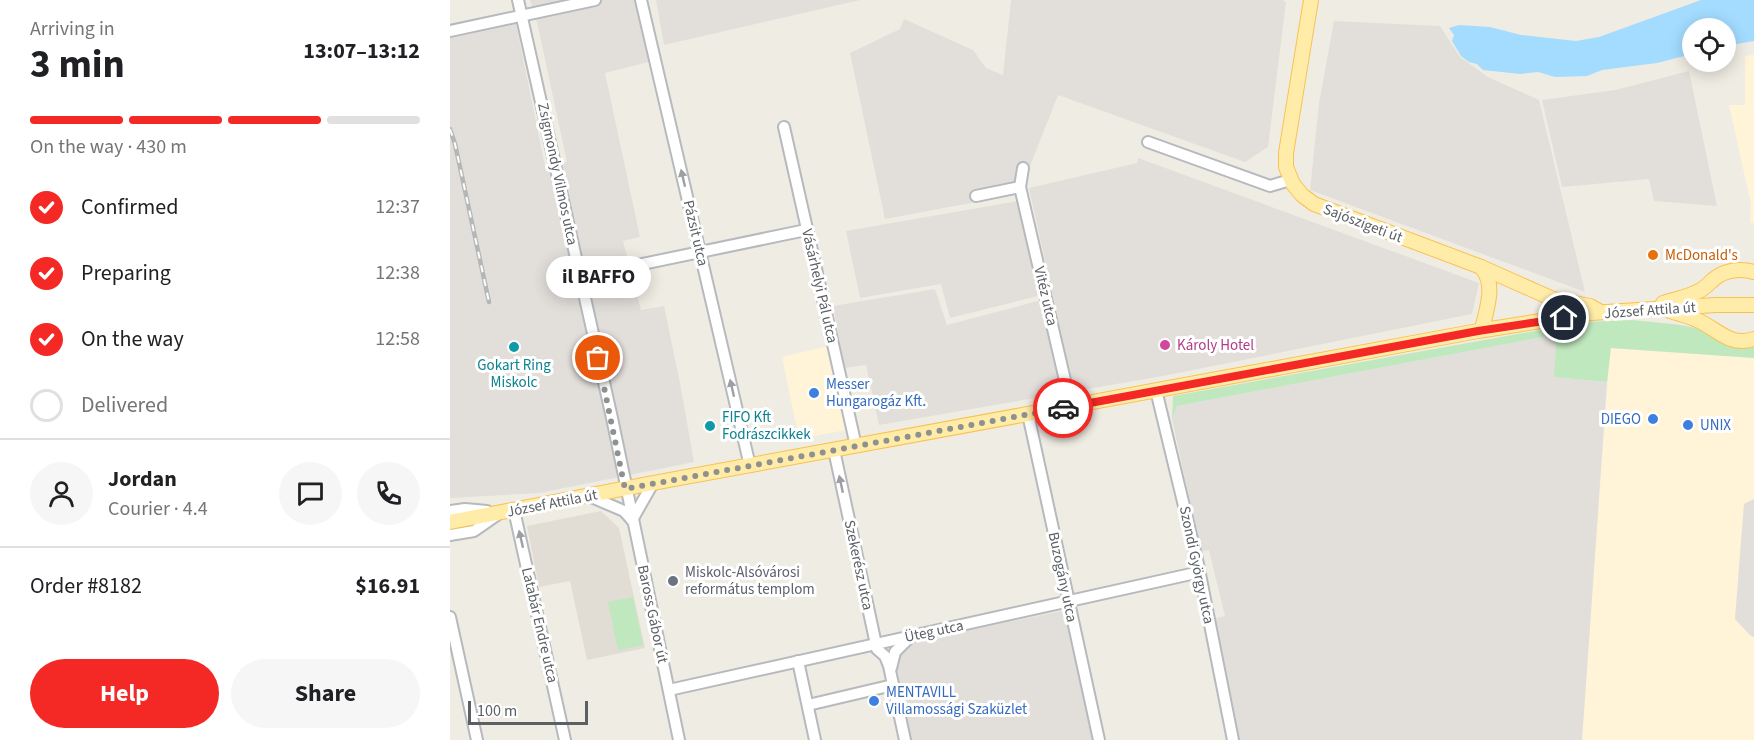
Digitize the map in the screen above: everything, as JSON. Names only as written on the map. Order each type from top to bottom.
[{"type":"main road","points":[[1290,180],[1286,167],[1286,153],[1311,0]]},
{"type":"main road","name":"Sajószigeti út","points":[[1290,180],[1302,195],[1323,208],[1481,267],[1562,302],[1590,306],[1600,313]]},
{"type":"main road","points":[[1481,267],[1487,275],[1490,293],[1482,330]]},
{"type":"main road","points":[[1712,329],[1705,306],[1708,286],[1713,279],[1728,272],[1744,270],[1754,272]]},
{"type":"main road","points":[[1490,293],[1501,285],[1517,284]]},
{"type":"main road","points":[[1647,309],[1708,286]]},
{"type":"main road","name":"József Attila út","points":[[450,522],[1482,330],[1600,313],[1754,305]]},
{"type":"main road","points":[[1662,308],[1697,320],[1725,338],[1754,349]]},
{"type":"main road","points":[[1739,342],[1754,339]]},
{"type":"street","name":"Zsigmondy Vilmos utca","points":[[518,0],[625,489]]},
{"type":"street","points":[[450,31],[596,0]]},
{"type":"street","name":"Pázsit utca","points":[[641,0],[750,466]]},
{"type":"street","name":"Vásárhelyi Pál utca","points":[[784,127],[856,446]]},
{"type":"street","points":[[1148,142],[1270,186],[1290,180]]},
{"type":"street","name":"Vitéz utca","points":[[1023,168],[1020,187],[1071,406]]},
{"type":"street","points":[[976,196],[1020,187]]},
{"type":"street","points":[[580,277],[806,230]]},
{"type":"street","name":"Szondi György utca","points":[[1156,390],[1200,572],[1233,740]]},
{"type":"street","name":"Buzogány utca","points":[[1028,414],[1099,740]]},
{"type":"street","name":"Szekerész utca","points":[[834,450],[877,649],[887,659],[905,740]]},
{"type":"street","points":[[589,496],[624,511],[632,520],[653,483]]},
{"type":"street","name":"Baross Gábor út","points":[[625,489],[679,740]]},
{"type":"street","points":[[450,511],[465,509],[500,513]]},
{"type":"street","name":"Latabár Endre utca","points":[[514,510],[565,740]]},
{"type":"street","points":[[450,535],[474,531],[500,513]]},
{"type":"street","name":"Üteg utca","points":[[669,690],[1200,572]]},
{"type":"street","points":[[450,618],[474,739]]},
{"type":"street","name":"Szekerész utca","points":[[892,681],[891,667],[895,652],[903,641],[916,635]]},
{"type":"street","points":[[798,661],[815,740]]},
{"type":"street","points":[[808,705],[892,681]]},
{"type":"shaded area","points":[[530,0],[641,0],[656,60],[605,73],[640,237],[623,241],[641,310],[664,306],[694,462],[539,493],[450,498],[450,37],[516,24],[545,166],[567,162],[537,22]]},
{"type":"shaded area","points":[[656,0],[860,0],[664,45]]},
{"type":"shaded area","points":[[1011,0],[1283,0],[1286,2],[1268,147],[1245,162],[1058,95],[1019,194],[885,219],[850,53],[900,29],[904,19],[973,50],[986,68],[1003,75]]},
{"type":"shaded area","points":[[1334,21],[1440,26],[1460,57],[1488,77],[1539,100],[1585,292],[1310,190],[1319,103]]},
{"type":"shaded area","points":[[1754,55],[1754,223],[1750,223],[1751,204],[1729,105],[1745,105],[1745,56]]},
{"type":"shaded area","points":[[1689,72],[1717,206],[1654,201],[1649,179],[1562,187],[1542,100],[1615,90]]},
{"type":"shaded area","points":[[1138,158],[1479,283],[1472,314],[1163,376],[879,425],[866,365],[845,368],[833,306],[935,289],[947,325],[1053,297],[1029,188],[1137,163]]},
{"type":"shaded area","points":[[1018,201],[1038,296],[950,318],[941,284],[860,298],[846,231]]},
{"type":"shaded area","points":[[1548,336],[1556,345],[1555,377],[1607,382],[1582,740],[1238,740],[1212,619],[1225,616],[1209,550],[1201,552],[1172,419],[1177,406]]},
{"type":"shaded area","name":"Messer Hungarogáz Kft.","points":[[828,346],[846,430],[799,439],[782,357]]},
{"type":"shaded area","points":[[1610,348],[1754,358],[1754,499],[1744,504],[1735,619],[1754,637],[1754,740],[1582,740]]},
{"type":"shaded area","points":[[1754,499],[1754,637],[1735,619],[1744,504]]},
{"type":"shaded area","points":[[601,511],[619,528],[645,648],[587,660],[570,581],[539,587],[527,526]]},
{"type":"shaded area","points":[[1067,610],[1093,740],[910,740],[895,664],[898,656],[912,642]]},
{"type":"green space","points":[[1633,320],[1692,327],[1731,346],[1754,347],[1754,358],[1611,348],[1607,382],[1554,377],[1556,345],[1548,336],[1177,406],[1172,419],[1173,396],[1585,322]]},
{"type":"green space","points":[[633,597],[643,645],[618,650],[608,602]]},
{"type":"water","points":[[1701,0],[1754,0],[1754,41],[1736,44],[1736,18],[1682,18],[1682,57],[1657,63],[1602,70],[1587,76],[1555,77],[1538,72],[1520,74],[1483,70],[1477,64],[1461,56],[1452,41],[1454,35],[1449,28],[1459,25],[1490,27],[1521,35],[1576,41],[1599,37]]},
{"type":"railway","points":[[450,129],[489,302]]},
{"type":"way so far","points":[[598,358],[625,489],[1063,408]]},
{"type":"place","name":"McDonald's","points":[[1653,255]]},
{"type":"place","name":"Károly Hotel","points":[[1165,345]]},
{"type":"place","name":"Gokart Ring Miskolc","points":[[514,347]]},
{"type":"place","name":"il BAFFO","points":[[598,358]]},
{"type":"place","name":"Messer Hungarogáz Kft.","points":[[814,393]]},
{"type":"place","name":"DIEGO","points":[[1653,419]]},
{"type":"place","name":"UNIX","points":[[1688,425]]},
{"type":"place","name":"FIFO Kft Fodrászcikkek","points":[[710,426]]},
{"type":"place","name":"Miskolc-Alsóvárosi református templom","points":[[673,581]]},
{"type":"place","name":"MENTAVILL Villamossági Szaküzlet","points":[[874,701]]},
{"type":"route","points":[[1063,408],[1478,331],[1564,318]]}]
